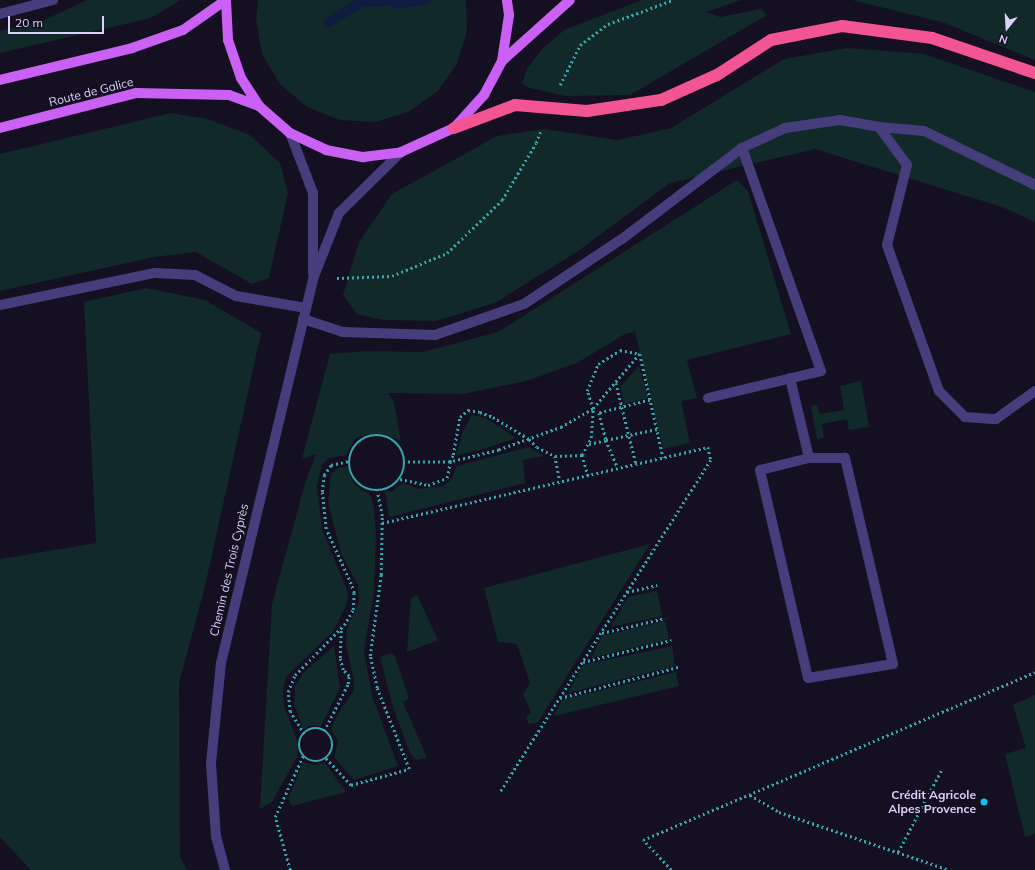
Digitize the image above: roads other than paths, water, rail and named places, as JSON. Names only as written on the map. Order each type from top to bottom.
[{"type":"highway","points":[[454,128],[515,105],[587,111],[661,100],[717,75],[771,40],[842,26],[932,38],[1035,72]]},
{"type":"main road","points":[[226,0],[228,40],[240,78],[259,106],[290,133],[326,150],[363,157],[401,152],[454,128],[484,95],[502,61],[509,15],[507,0]]},
{"type":"main road","points":[[0,80],[132,48],[182,30],[226,0]]},
{"type":"main road","points":[[502,61],[570,0]]},
{"type":"main road","name":"Route de Galice","points":[[0,128],[136,93],[229,95],[259,106]]},
{"type":"street","points":[[0,14],[52,0]]},
{"type":"street","points":[[303,319],[343,332],[435,335],[524,304],[622,239],[742,148],[785,128],[840,120],[879,127],[924,131],[1035,185]]},
{"type":"street","points":[[879,127],[907,165],[887,245],[939,391],[965,418],[996,419],[1035,391]]},
{"type":"street","name":"Chemin des Trois Cyprès","points":[[290,133],[313,193],[313,279]]},
{"type":"street","points":[[708,398],[821,370],[742,148]]},
{"type":"street","name":"Chemin des Trois Cyprès","points":[[224,870],[216,836],[210,762],[220,663],[303,319],[313,279],[339,213],[401,152]]},
{"type":"street","points":[[0,305],[155,274],[195,275],[236,296],[306,308]]},
{"type":"street","points":[[790,378],[809,458]]},
{"type":"street","points":[[809,458],[845,458],[893,664],[808,678],[760,470],[809,458]]},
{"type":"water","points":[[385,0],[433,0],[424,5],[395,9]]},
{"type":"waterway","points":[[329,22],[361,2],[385,1]]},
{"type":"place","name":"Crédit Agricole Alpes Provence","points":[[984,802]]}]
